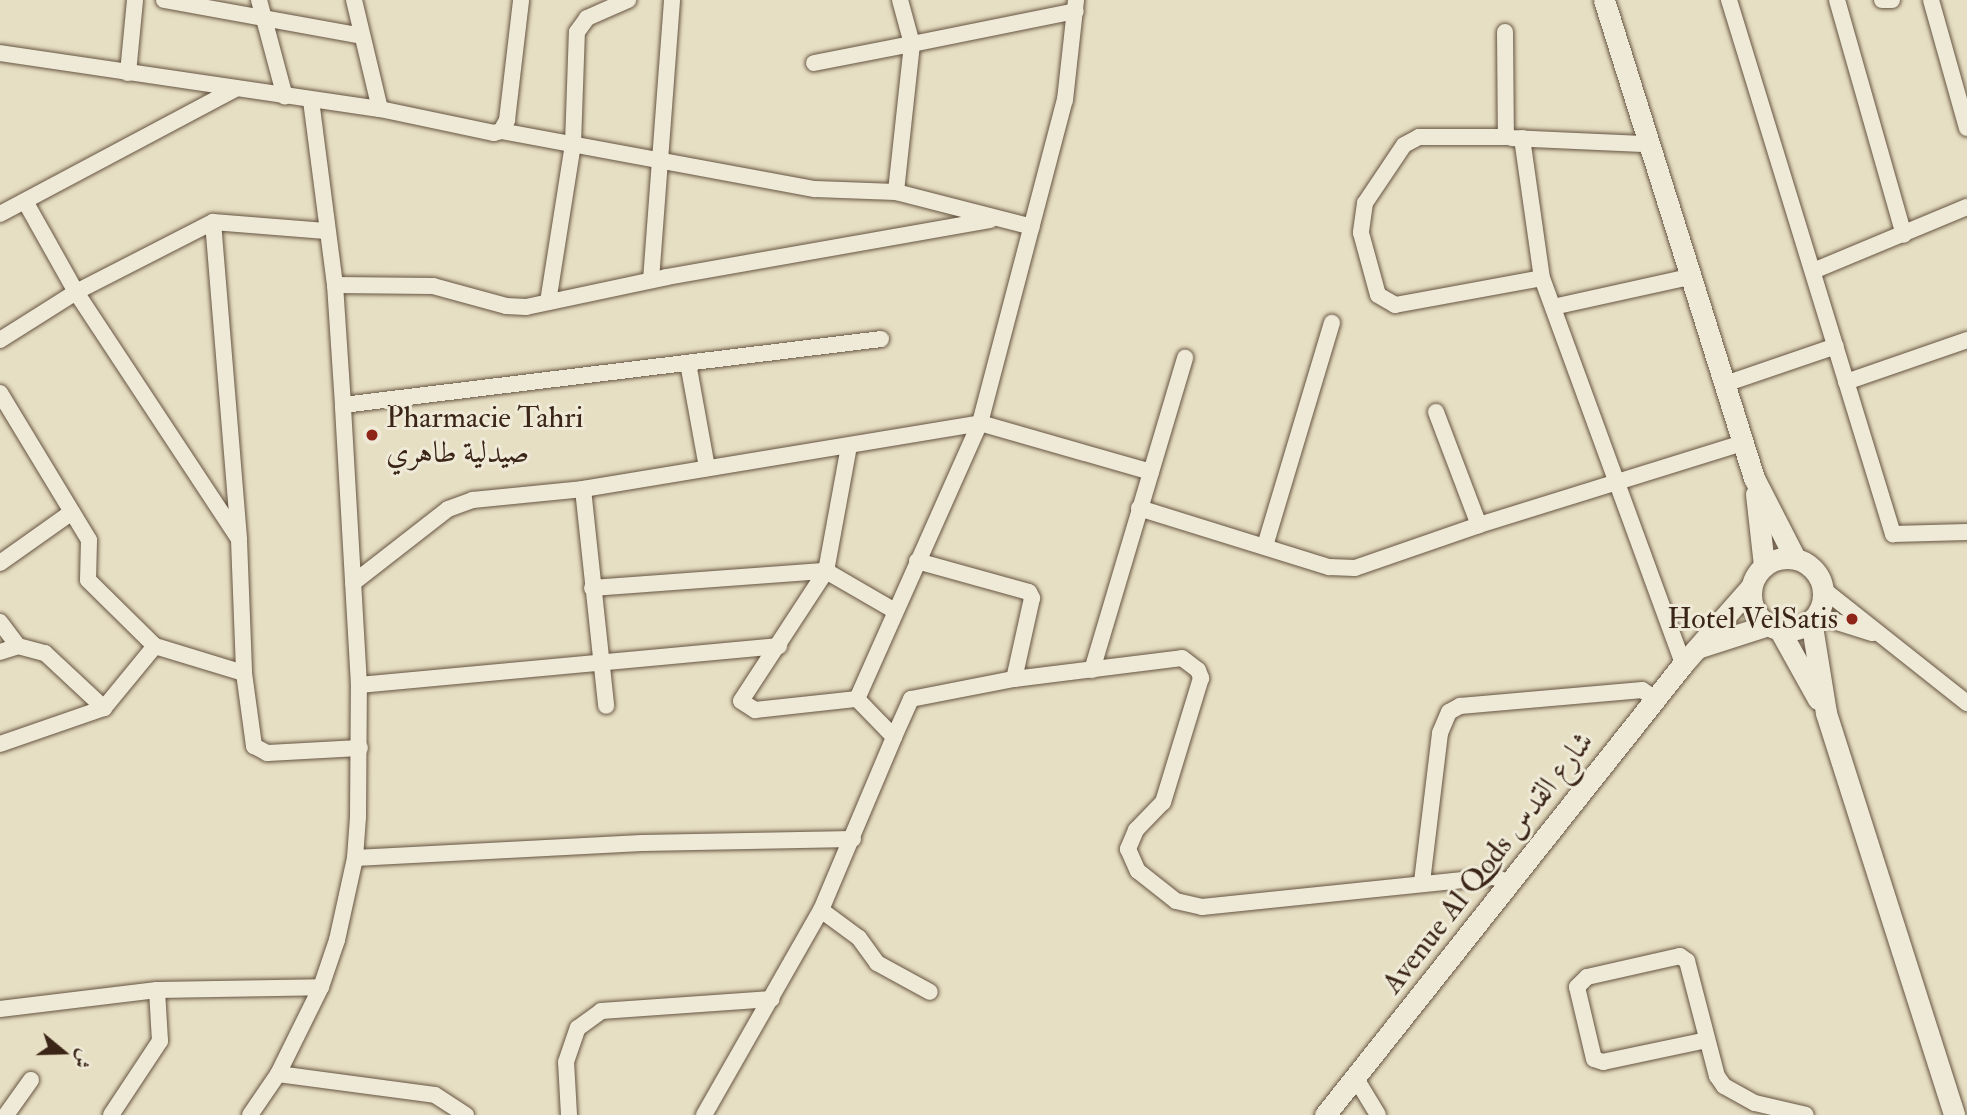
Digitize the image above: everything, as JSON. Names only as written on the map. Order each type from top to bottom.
[{"type":"main road","points":[[1604,0],[1646,144],[1754,478],[1795,558],[1814,570],[1823,589],[1813,618],[1826,713],[1954,1115]]},
{"type":"main road","points":[[1754,478],[1764,565],[1751,587],[1754,609],[1773,627],[1826,713]]},
{"type":"main road","points":[[1764,565],[1795,558]]},
{"type":"main road","name":"Avenue Al Qods شارع القدس","points":[[1325,1115],[1683,664],[1751,587]]},
{"type":"main road","points":[[1773,627],[1801,627],[1813,618]]},
{"type":"main road","name":"Avenue Al Qods شارع القدس","points":[[1698,648],[1773,627]]},
{"type":"street","points":[[128,73],[135,0]]},
{"type":"street","points":[[164,0],[362,36]]},
{"type":"street","points":[[259,0],[285,97]]},
{"type":"street","points":[[354,0],[380,109]]},
{"type":"street","points":[[502,131],[521,0]]},
{"type":"street","points":[[548,302],[573,144],[577,32],[586,18],[628,0]]},
{"type":"street","points":[[650,280],[672,0]]},
{"type":"street","points":[[896,192],[912,44],[900,0]]},
{"type":"street","points":[[1729,0],[1894,534],[1967,532]]},
{"type":"street","points":[[1837,0],[1904,235]]},
{"type":"street","points":[[1882,0],[1892,0]]},
{"type":"street","points":[[1931,0],[1967,128]]},
{"type":"street","points":[[814,63],[912,44],[1076,6],[1065,100],[980,423],[857,699]]},
{"type":"street","points":[[1505,32],[1514,138],[1542,278],[1683,664]]},
{"type":"street","points":[[0,53],[311,101],[380,109],[494,133],[502,131],[815,189],[896,192],[990,220],[1032,227]]},
{"type":"street","points":[[0,214],[26,203],[235,89]]},
{"type":"street","points":[[250,1115],[278,1074],[321,987],[337,940],[355,858],[360,748],[359,685],[343,405],[335,285],[311,101]]},
{"type":"street","points":[[1542,278],[1395,305],[1377,295],[1360,219],[1365,203],[1404,145],[1419,137],[1646,144]]},
{"type":"street","points":[[26,203],[76,292],[239,540]]},
{"type":"street","points":[[1813,271],[1967,207]]},
{"type":"street","points":[[335,285],[433,286],[506,306],[548,302],[650,280],[990,220]]},
{"type":"street","points":[[0,340],[76,292],[214,222],[326,231]]},
{"type":"street","points":[[214,222],[239,540],[244,673],[254,746],[259,751],[360,748]]},
{"type":"street","points":[[1553,307],[1690,277]]},
{"type":"street","points":[[1265,546],[1332,323]]},
{"type":"street","points":[[343,405],[881,339]]},
{"type":"street","points":[[1846,382],[1967,341]]},
{"type":"street","points":[[1725,384],[1836,346]]},
{"type":"street","points":[[1092,670],[1185,358]]},
{"type":"street","points":[[688,363],[707,468]]},
{"type":"street","points":[[0,393],[89,540],[88,580],[155,646],[244,673]]},
{"type":"street","points":[[1436,412],[1479,524]]},
{"type":"street","points":[[353,583],[448,509],[473,499],[583,489],[980,423],[1151,472]]},
{"type":"street","points":[[1139,508],[1329,567],[1355,568],[1479,524],[1743,443]]},
{"type":"street","points":[[849,446],[826,571],[779,646],[741,697],[748,709],[857,699]]},
{"type":"street","points":[[583,489],[599,663],[606,706]]},
{"type":"street","points":[[0,563],[72,512]]},
{"type":"street","points":[[918,561],[1029,592],[1032,598],[1014,679]]},
{"type":"street","points":[[592,588],[826,571],[895,611]]},
{"type":"street","points":[[1823,589],[1967,703]]},
{"type":"street","points":[[1813,618],[1881,636]]},
{"type":"street","points":[[0,622],[18,646]]},
{"type":"street","points":[[0,652],[18,646],[45,653],[104,708]]},
{"type":"street","points":[[0,744],[104,708],[155,646]]},
{"type":"street","points":[[359,685],[779,646]]},
{"type":"street","points":[[704,1115],[821,910],[911,699],[1014,679],[1182,658],[1198,670],[1201,678],[1163,802],[1136,830],[1128,849],[1138,871],[1176,901],[1202,907],[1422,882],[1494,877],[1510,883]]},
{"type":"street","points":[[1422,882],[1440,733],[1449,712],[1460,706],[1642,690],[1656,699]]},
{"type":"street","points":[[857,699],[894,737]]},
{"type":"street","points":[[355,858],[642,843],[853,839]]},
{"type":"street","points":[[821,910],[859,938],[877,963],[930,992]]},
{"type":"street","points":[[1707,1040],[1603,1062],[1594,1059],[1577,987],[1587,977],[1680,956],[1687,961],[1707,1040],[1724,1086],[1755,1103],[1806,1115]]},
{"type":"street","points":[[0,1009],[157,990],[321,987]]},
{"type":"street","points":[[111,1115],[160,1041],[157,990]]},
{"type":"street","points":[[569,1115],[566,1062],[578,1028],[601,1011],[772,999]]},
{"type":"street","points":[[278,1074],[435,1095],[466,1115]]},
{"type":"street","points":[[1355,1077],[1378,1115]]},
{"type":"street","points":[[6,1115],[31,1080]]},
{"type":"place","name":"Pharmacie Tahri صيدلية طاهري","points":[[372,435]]},
{"type":"place","name":"Hotel VelSatis","points":[[1852,619]]}]
